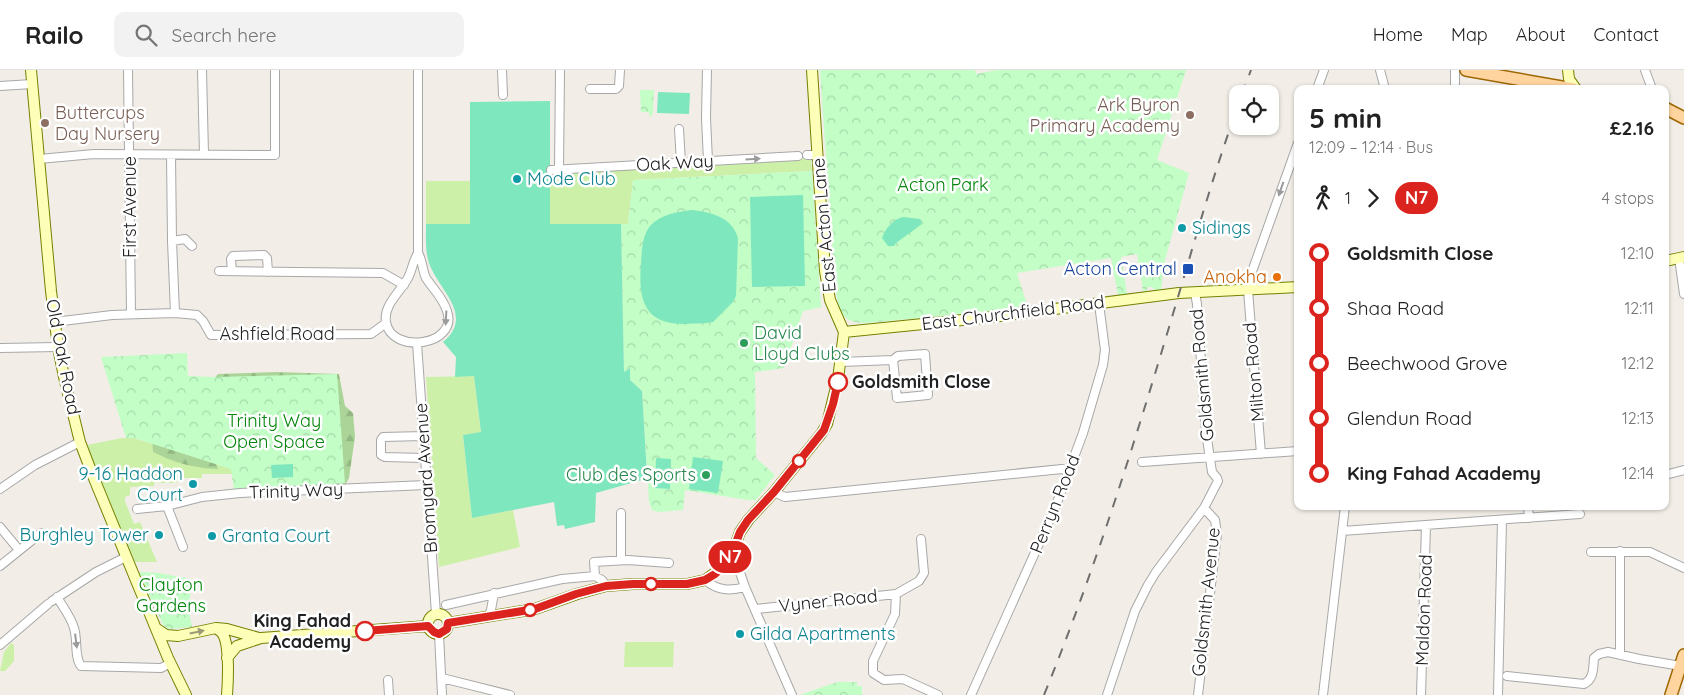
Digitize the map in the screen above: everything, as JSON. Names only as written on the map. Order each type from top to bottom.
[{"type":"main road","points":[[1466,70],[1548,85]]},
{"type":"main road","points":[[1669,110],[1684,118]]},
{"type":"main road","points":[[1671,695],[1680,684],[1682,660]]},
{"type":"street","name":"Old Oak Road","points":[[31,70],[55,350],[80,442],[157,629],[167,663],[186,695]]},
{"type":"street","name":"First Avenue","points":[[128,70],[131,314]]},
{"type":"street","points":[[202,70],[204,154]]},
{"type":"street","points":[[39,160],[94,154],[275,155],[275,70]]},
{"type":"street","points":[[418,70],[418,253],[425,276],[442,300],[449,316],[444,331],[436,338],[427,342],[417,343],[395,337],[386,324],[388,309],[409,276],[414,258],[418,253]]},
{"type":"street","points":[[502,70],[502,95]]},
{"type":"street","name":"Oak Way","points":[[560,70],[555,169],[818,155]]},
{"type":"street","points":[[590,88],[616,89],[619,86],[620,70]]},
{"type":"street","points":[[707,70],[706,119],[708,161]]},
{"type":"street","name":"East Acton Lane","points":[[448,623],[535,609],[576,594],[606,586],[687,584],[705,580],[723,567],[731,556],[740,532],[748,520],[774,492],[824,430],[833,404],[841,362],[844,332],[830,300],[825,272],[812,70]]},
{"type":"street","points":[[1318,85],[1324,70]]},
{"type":"street","points":[[1380,70],[1384,85]]},
{"type":"street","points":[[1455,85],[1456,70]]},
{"type":"street","points":[[1554,85],[1567,70]]},
{"type":"street","points":[[1567,70],[1568,79],[1572,85]]},
{"type":"street","points":[[1645,70],[1651,85]]},
{"type":"street","points":[[0,86],[32,84]]},
{"type":"street","points":[[679,129],[681,163]]},
{"type":"street","name":"Milton Road","points":[[1261,454],[1248,290],[1249,280],[1294,154]]},
{"type":"street","points":[[171,155],[175,313]]},
{"type":"street","points":[[172,241],[184,239],[192,246]]},
{"type":"street","points":[[232,271],[231,259],[233,256],[264,255],[267,258],[268,272]]},
{"type":"street","points":[[1681,258],[1684,294]]},
{"type":"street","points":[[219,271],[384,273],[404,285]]},
{"type":"street","points":[[409,276],[418,274],[425,276]]},
{"type":"street","name":"East Churchfield Road","points":[[844,332],[921,325],[1182,293],[1294,287]]},
{"type":"street","name":"Goldsmith Road","points":[[1195,293],[1209,457]]},
{"type":"street","name":"Perryn Road","points":[[972,695],[1070,471],[1083,432],[1103,365],[1105,350],[1099,304]]},
{"type":"street","name":"Ashfield Road","points":[[54,322],[131,314],[175,313],[197,316],[203,321],[211,334],[371,334],[386,324]]},
{"type":"street","name":"Bromyard Avenue","points":[[417,343],[436,614]]},
{"type":"street","points":[[0,348],[55,350]]},
{"type":"street","points":[[0,353],[55,350]]},
{"type":"street","points":[[841,362],[893,360],[898,356],[925,354],[928,395],[897,398],[893,360]]},
{"type":"street","points":[[423,436],[383,437],[381,440],[381,455],[385,457],[424,458]]},
{"type":"street","points":[[1,487],[35,465],[80,442]]},
{"type":"street","points":[[1142,462],[1294,451]]},
{"type":"street","name":"Goldsmith Avenue","points":[[1198,695],[1217,534],[1215,520],[1204,508],[1212,495],[1214,486],[1209,478],[1212,472],[1209,457]]},
{"type":"street","points":[[774,492],[784,498],[1062,469],[1070,471]]},
{"type":"street","points":[[1669,474],[1684,470]]},
{"type":"street","name":"Trinity Way","points":[[137,509],[167,506],[202,497],[240,493],[426,485]]},
{"type":"street","points":[[167,506],[183,547]]},
{"type":"street","points":[[1106,695],[1136,611],[1148,586],[1156,572],[1204,508]]},
{"type":"street","points":[[1323,695],[1345,510]]},
{"type":"street","points":[[1528,510],[1529,518]]},
{"type":"street","points":[[620,513],[621,560]]},
{"type":"street","points":[[1342,531],[1580,514]]},
{"type":"street","points":[[1498,695],[1502,520]]},
{"type":"street","name":"Maldon Road","points":[[1421,695],[1426,525]]},
{"type":"street","points":[[0,527],[19,550]]},
{"type":"street","points":[[0,566],[41,533]]},
{"type":"street","points":[[896,594],[919,581],[924,573],[921,539]]},
{"type":"street","points":[[1620,551],[1620,655]]},
{"type":"street","points":[[1592,552],[1650,552],[1684,568]]},
{"type":"street","points":[[731,556],[736,561],[745,587],[792,695]]},
{"type":"street","points":[[0,646],[52,601],[96,572],[126,557]]},
{"type":"street","points":[[595,576],[594,562],[621,560],[669,563]]},
{"type":"street","points":[[446,605],[550,581],[595,576],[602,580],[606,586]]},
{"type":"street","points":[[705,580],[719,589],[733,590],[745,587]]},
{"type":"street","points":[[488,617],[494,594]]},
{"type":"street","name":"Vyner Road","points":[[756,609],[896,594],[895,614],[873,661],[873,673],[884,680],[903,679],[938,695]]},
{"type":"street","points":[[52,601],[72,622],[75,629],[78,660],[81,666],[167,663],[169,643],[178,636]]},
{"type":"street","points":[[428,626],[429,619],[436,614],[443,615],[448,623],[447,629],[439,634]]},
{"type":"street","points":[[228,658],[237,646],[261,638],[428,626],[439,634]]},
{"type":"street","points":[[157,629],[166,635],[178,636],[216,628],[261,638]]},
{"type":"street","points":[[216,628],[223,634],[228,658],[227,695]]},
{"type":"street","points":[[439,634],[442,695]]},
{"type":"street","points":[[1507,676],[1584,684],[1590,681],[1593,673],[1594,658],[1599,654],[1608,652],[1620,655],[1682,660]]},
{"type":"street","points":[[442,678],[510,695]]},
{"type":"street","points":[[388,680],[389,695]]},
{"type":"green space","name":"Acton Park","points":[[820,70],[975,70],[976,74],[997,70],[1186,70],[1157,160],[1189,173],[1165,260],[1161,290],[1148,287],[1146,291],[1143,291],[1137,254],[1121,257],[1127,294],[1118,295],[1111,258],[1017,273],[1028,308],[866,323],[857,323],[846,318],[840,308],[835,287]]},
{"type":"green space","points":[[640,90],[654,90],[653,113],[651,116],[649,116],[649,112],[641,112]]},
{"type":"green space","points":[[658,92],[690,93],[689,114],[657,113]]},
{"type":"green space","points":[[550,101],[550,224],[621,224],[624,372],[630,368],[630,380],[642,391],[647,474],[642,480],[596,493],[595,522],[565,529],[564,525],[557,526],[554,502],[472,518],[463,435],[481,432],[474,376],[455,377],[456,357],[443,342],[452,332],[456,322],[455,313],[452,303],[429,263],[426,244],[426,224],[470,224],[470,102]]},
{"type":"green space","points":[[811,158],[812,171],[633,180],[628,224],[550,224],[550,173]]},
{"type":"green space","points":[[812,171],[821,307],[803,311],[784,368],[755,372],[756,458],[775,475],[756,500],[685,490],[683,510],[658,512],[652,510],[649,502],[642,391],[630,380],[629,368],[624,373],[621,224],[628,224],[633,180]]},
{"type":"green space","points":[[426,181],[470,181],[470,224],[426,224]]},
{"type":"green space","points":[[803,195],[805,286],[752,287],[750,197]]},
{"type":"green space","points":[[692,210],[720,217],[726,220],[735,231],[738,238],[736,296],[733,302],[713,322],[672,323],[661,320],[653,315],[643,299],[640,276],[643,243],[647,230],[654,222],[664,216]]},
{"type":"green space","points":[[903,217],[920,219],[922,224],[894,246],[888,246],[882,238],[884,234],[893,222]]},
{"type":"green space","name":"Trinity Way Open Space","points":[[187,353],[188,376],[337,374],[345,483],[234,490],[231,469],[134,438],[126,438],[101,357]]},
{"type":"green space","points":[[277,372],[339,374],[345,406],[353,413],[355,437],[349,478],[344,487],[301,489],[302,474],[211,382],[218,374]]},
{"type":"green space","points":[[474,376],[481,433],[463,435],[472,518],[513,510],[520,547],[439,567],[426,377]]},
{"type":"green space","points":[[122,438],[134,438],[232,469],[232,474],[202,474],[202,478],[178,478],[177,483],[154,483],[154,486],[130,487],[130,495],[125,497],[125,501],[134,524],[140,522],[157,562],[135,562],[116,521],[87,445]]},
{"type":"green space","points":[[152,439],[212,452],[218,469],[192,466],[161,456],[153,452]]},
{"type":"green space","name":"Club des Sports","points":[[693,457],[723,461],[718,493],[689,489]]},
{"type":"green space","points":[[656,458],[671,459],[670,489],[655,488]]},
{"type":"green space","points":[[293,464],[293,477],[272,478],[271,465]]},
{"type":"green space","name":"Clayton Gardens","points":[[138,572],[159,573],[191,579],[189,612],[192,627],[169,629],[164,626]]},
{"type":"green space","points":[[625,642],[674,642],[673,667],[624,667]]},
{"type":"green space","points":[[11,643],[14,645],[14,661],[5,671],[0,671],[4,652]]},
{"type":"green space","points":[[837,682],[857,682],[857,686],[862,686],[862,695],[800,695]]},
{"type":"railway","points":[[1245,85],[1251,70]]},
{"type":"railway","points":[[1044,695],[1082,597],[1116,498],[1229,133]]},
{"type":"bus line","name":"N7","points":[[365,631],[428,626],[439,634],[447,629],[448,623],[535,609],[596,588],[620,584],[687,584],[705,580],[723,567],[731,556],[740,532],[748,520],[774,492],[824,430],[838,382]]},
{"type":"place","name":"Ark Byron Primary Academy","points":[[1190,115]]},
{"type":"place","name":"Buttercups Day Nursery","points":[[45,123]]},
{"type":"place","name":"Mode Club","points":[[517,179]]},
{"type":"place","name":"Sidings","points":[[1182,228]]},
{"type":"place","name":"Acton Central","points":[[1188,269]]},
{"type":"place","name":"Anokha","points":[[1277,277]]},
{"type":"place","name":"David Lloyd Clubs","points":[[744,343]]},
{"type":"place","name":"Goldsmith Close","points":[[838,382]]},
{"type":"place","name":"Club des Sports","points":[[706,475]]},
{"type":"place","name":"9-16 Haddon Court","points":[[193,484]]},
{"type":"place","name":"Burghley Tower","points":[[159,535]]},
{"type":"place","name":"Granta Court","points":[[212,536]]},
{"type":"place","name":"King Fahad Academy","points":[[365,631]]},
{"type":"place","name":"Gilda Apartments","points":[[740,634]]}]
